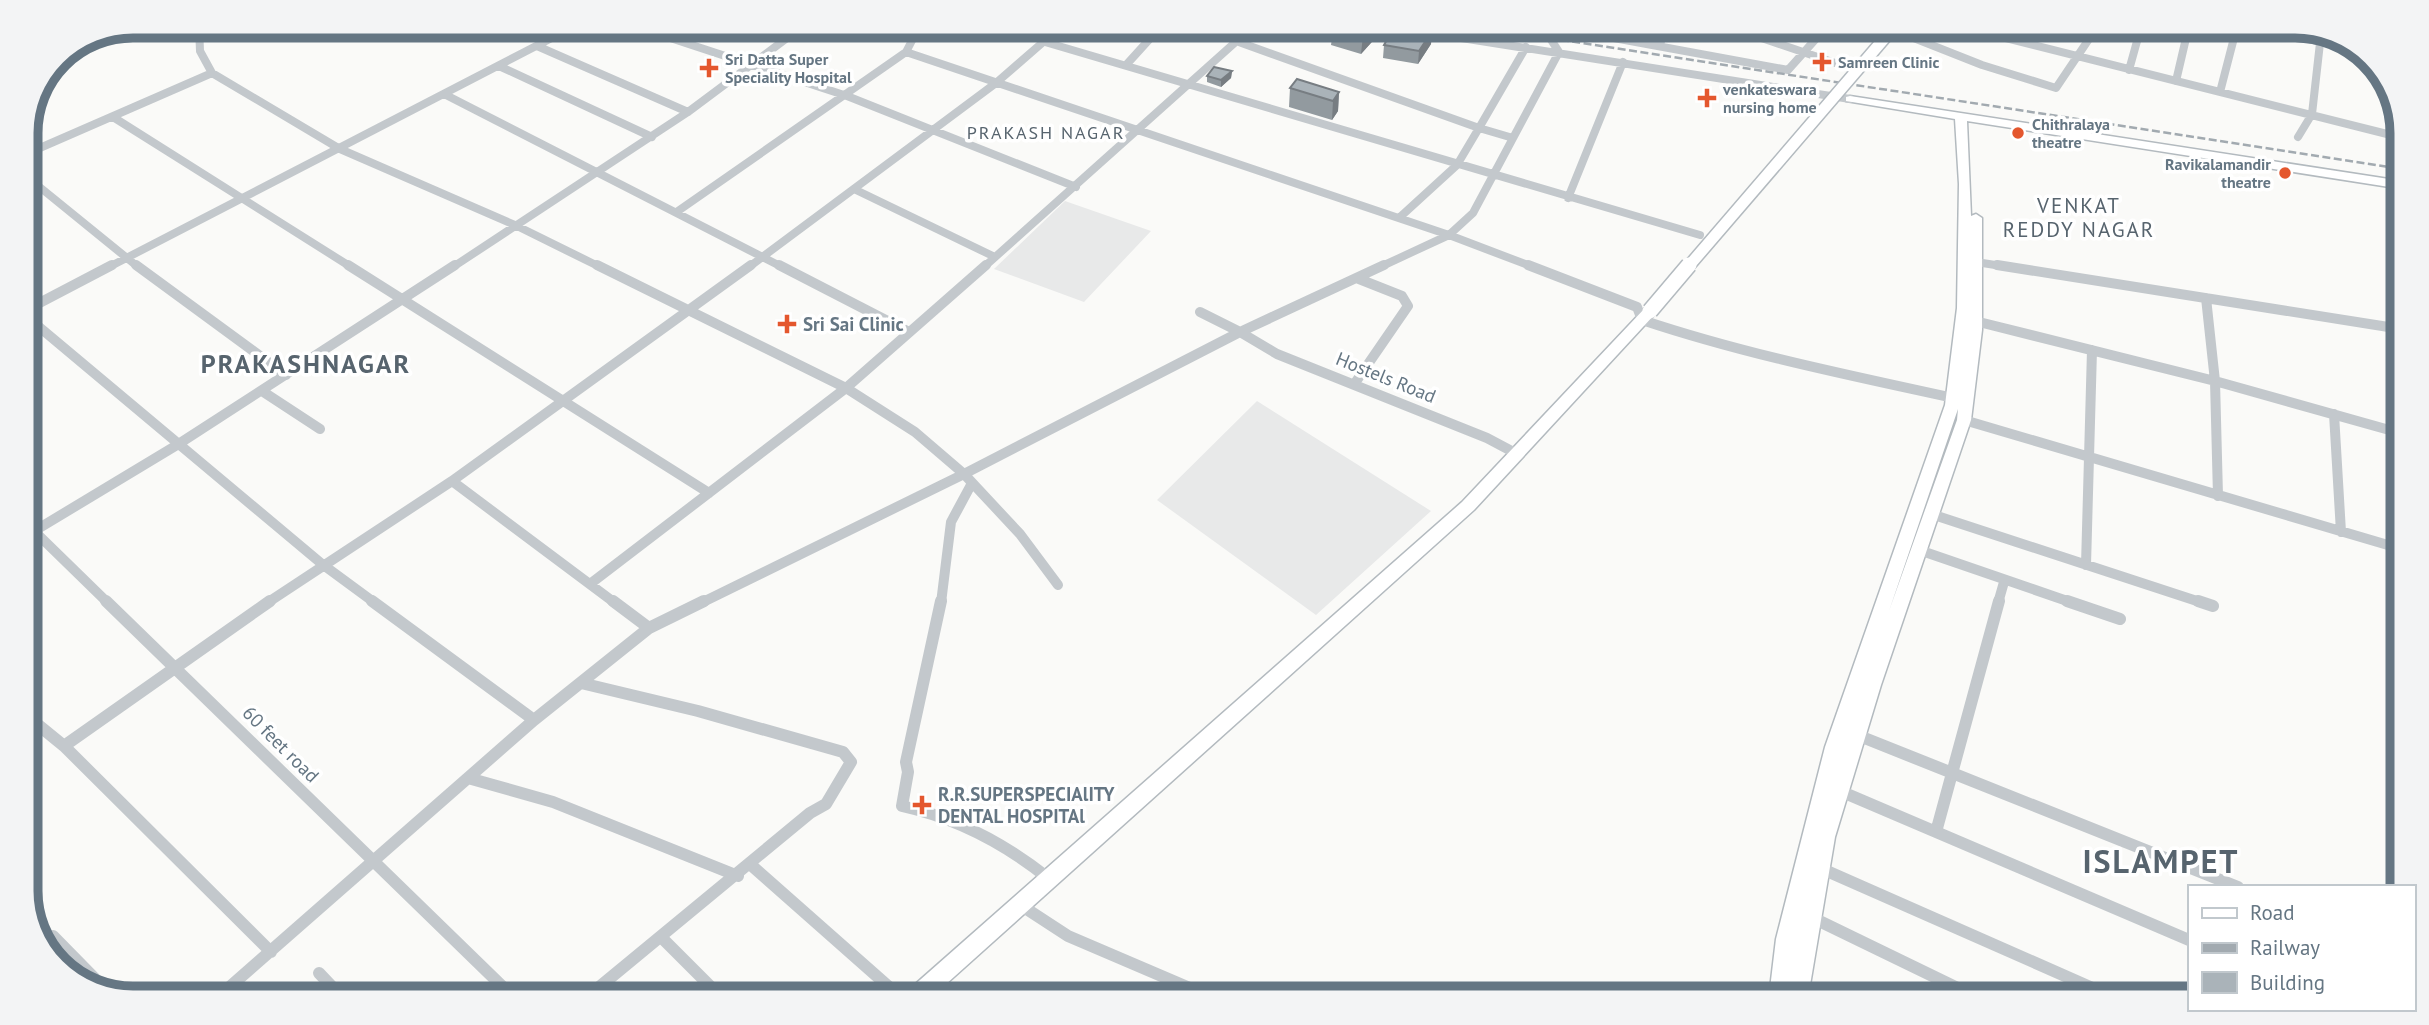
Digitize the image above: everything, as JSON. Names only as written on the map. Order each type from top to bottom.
[{"type":"main road","points":[[928,986],[1468,506],[1519,455],[1646,316],[1884,39]]},
{"type":"main road","points":[[1850,99],[2390,183]]},
{"type":"main road","points":[[1800,986],[1820,868],[1840,792],[1857,734],[1964,420],[1975,321],[1976,262],[1966,117]]},
{"type":"main road","points":[[1780,986],[1786,939],[1834,747],[1953,398],[1964,308],[1966,117]]},
{"type":"street","points":[[198,39],[198,48],[204,64],[212,73],[340,149],[517,226],[846,388],[915,432],[968,478],[1020,534],[1058,585]]},
{"type":"street","points":[[39,303],[550,39]]},
{"type":"street","points":[[677,39],[753,62],[847,96],[1076,187]]},
{"type":"street","points":[[39,524],[177,445],[405,300],[652,137],[785,39]]},
{"type":"street","points":[[678,211],[847,96],[905,52],[912,39]]},
{"type":"street","points":[[64,746],[322,564],[452,481],[568,400],[856,190],[996,83],[1048,39]]},
{"type":"street","points":[[1127,64],[1150,39]]},
{"type":"street","points":[[590,584],[846,388],[1076,187],[1238,39]]},
{"type":"street","points":[[1472,39],[1850,99]]},
{"type":"street","points":[[1551,39],[1559,52]]},
{"type":"street","points":[[1638,39],[1659,46],[1788,70],[1815,39]]},
{"type":"street","points":[[1659,46],[1662,39]]},
{"type":"street","points":[[1764,39],[1844,66]]},
{"type":"street","points":[[1917,39],[1982,65],[2056,88],[2089,39]]},
{"type":"street","points":[[2008,39],[2390,135]]},
{"type":"street","points":[[2129,70],[2138,39]]},
{"type":"street","points":[[2175,81],[2186,39]]},
{"type":"street","points":[[2220,92],[2234,39]]},
{"type":"street","points":[[1236,41],[1513,138]]},
{"type":"street","points":[[1045,42],[1127,64],[1700,236]]},
{"type":"street","points":[[2298,136],[2312,114],[2320,42]]},
{"type":"street","points":[[537,46],[688,112]]},
{"type":"street","points":[[1399,218],[1426,200],[1456,164],[1526,47]]},
{"type":"street","points":[[905,52],[1450,236],[1637,307],[1646,316],[1714,343],[1953,398]]},
{"type":"street","points":[[231,986],[534,720],[649,628],[968,478],[1240,332],[1450,236],[1473,212],[1559,52]]},
{"type":"street","points":[[1568,198],[1623,62]]},
{"type":"street","points":[[499,65],[652,137]]},
{"type":"street","points":[[39,148],[212,73]]},
{"type":"street","points":[[444,94],[585,164],[597,174],[767,256],[909,332]]},
{"type":"street","points":[[113,117],[240,200],[568,400],[709,493]]},
{"type":"street","points":[[39,187],[126,258],[286,375]]},
{"type":"street","points":[[856,190],[995,257]]},
{"type":"street","points":[[1976,262],[2390,327]]},
{"type":"street","points":[[1355,383],[1408,306],[1402,296],[1359,279]]},
{"type":"street","points":[[2206,298],[2215,382],[2218,496]]},
{"type":"street","name":"Hostels Road","points":[[1199,312],[1277,354],[1487,438],[1519,455]]},
{"type":"street","points":[[1975,321],[2390,430]]},
{"type":"street","points":[[39,327],[322,564],[534,720]]},
{"type":"street","points":[[2087,565],[2092,351]]},
{"type":"street","points":[[262,391],[320,429]]},
{"type":"street","points":[[2334,414],[2341,532]]},
{"type":"street","points":[[1964,420],[2390,546]]},
{"type":"street","points":[[968,478],[951,522],[941,601],[906,762],[908,772],[902,806],[932,811],[963,825],[1018,854],[1048,878]]},
{"type":"street","points":[[452,481],[649,628]]},
{"type":"street","points":[[1931,514],[2213,606]]},
{"type":"street","name":"60 feet road","points":[[39,540],[173,668],[198,688],[373,863],[502,986]]},
{"type":"street","points":[[1919,550],[2004,582],[2120,620]]},
{"type":"street","points":[[1936,832],[2004,582]]},
{"type":"street","points":[[581,682],[698,711],[843,752],[851,762],[826,804],[810,813],[738,876],[601,986]]},
{"type":"street","points":[[39,726],[64,746],[271,951]]},
{"type":"street","points":[[1857,734],[2233,885]]},
{"type":"street","points":[[468,778],[554,802],[738,876]]},
{"type":"street","points":[[1840,792],[2188,940]]},
{"type":"street","points":[[751,865],[888,986]]},
{"type":"street","points":[[1820,868],[2088,986]]},
{"type":"street","points":[[1019,904],[1068,936],[1185,986]]},
{"type":"street","points":[[1811,917],[1953,986]]},
{"type":"street","points":[[53,936],[94,978]]},
{"type":"street","points":[[662,938],[710,986]]},
{"type":"street","points":[[319,973],[332,986]]},
{"type":"shaded area","points":[[1065,201],[1151,231],[1084,302],[994,269]]},
{"type":"shaded area","points":[[1257,401],[1431,511],[1316,615],[1157,500]]},
{"type":"building","points":[[1387,39],[1427,39],[1419,51],[1384,45]]},
{"type":"building","points":[[1214,67],[1232,71],[1221,80],[1207,76]]},
{"type":"building","points":[[1297,79],[1339,92],[1333,101],[1290,88]]},
{"type":"railway","points":[[1556,39],[2390,167]]},
{"type":"place","name":"Samreen Clinic","points":[[1822,62]]},
{"type":"place","name":"Sri Datta Super Speciality Hospital","points":[[709,68]]},
{"type":"place","name":"venkateswara nursing home","points":[[1707,98]]},
{"type":"place","name":"Chithralaya theatre","points":[[2018,133]]},
{"type":"place","name":"Ravikalamandir theatre","points":[[2285,173]]},
{"type":"place","name":"Sri Sai Clinic","points":[[787,324]]},
{"type":"place","name":"R.R.SUPERSPECIAlITY DENTAL HOSPITAl","points":[[922,805]]},
{"type":"district","name":"PRAKASH NAGAR","points":[[1046,132]]},
{"type":"district","name":"VENKAT REDDY NAGAR","points":[[2079,217]]},
{"type":"district","name":"PRAKASHNAGAR","points":[[306,363]]},
{"type":"district","name":"ISLAMPET","points":[[2161,861]]}]
